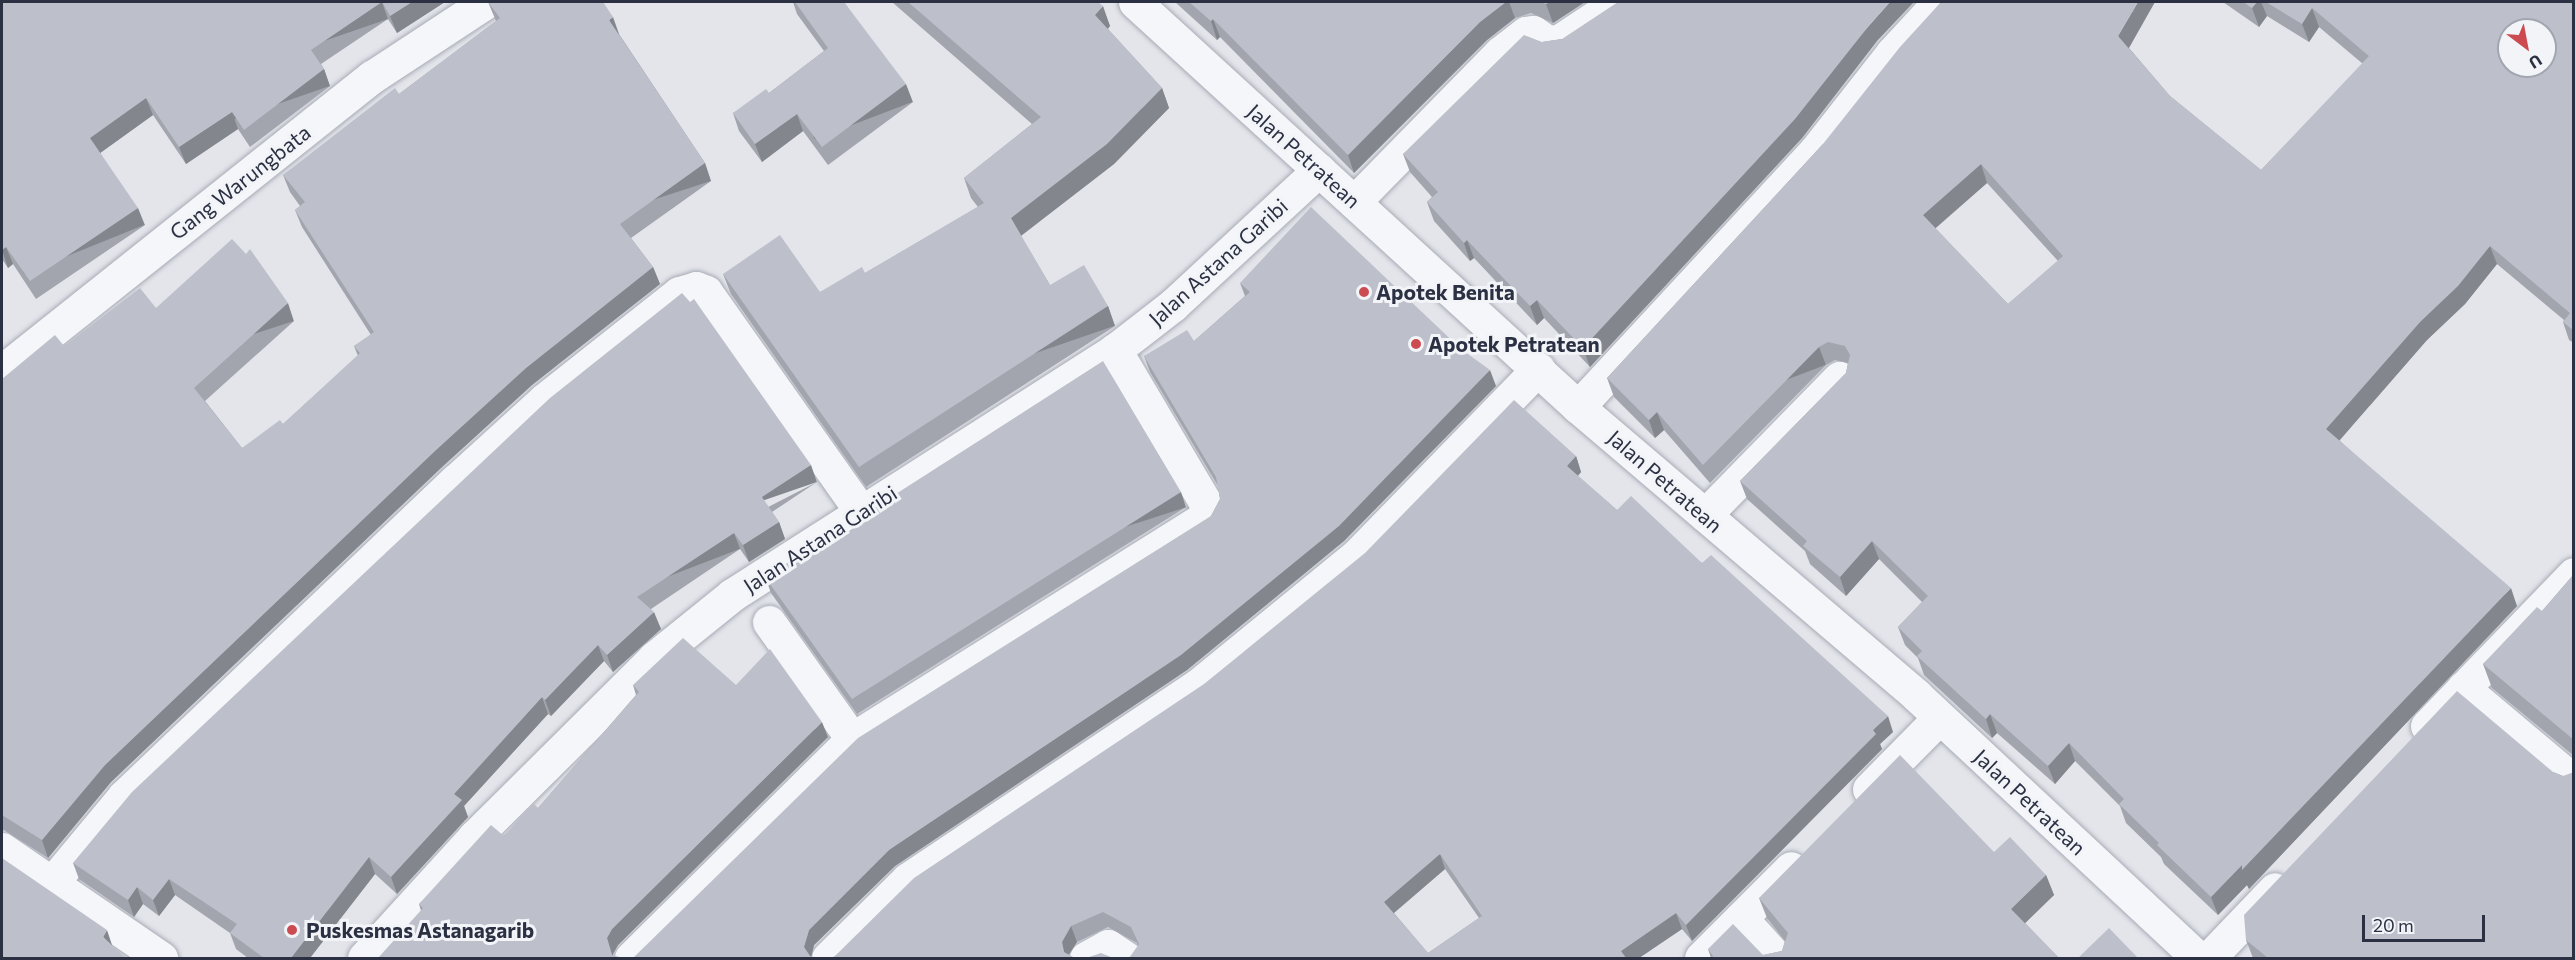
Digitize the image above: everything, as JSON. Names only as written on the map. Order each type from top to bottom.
[{"type":"street","name":"Gang Warungbata","points":[[2,371],[372,77],[486,2]]},
{"type":"street","name":"Jalan Petratean","points":[[1135,2],[1578,407],[1939,717],[2198,958]]},
{"type":"street","points":[[1354,202],[1500,53],[1526,33],[1533,32],[1548,42],[1559,40],[1618,2]]},
{"type":"street","points":[[1578,407],[1816,150],[1892,53],[1939,2]]},
{"type":"street","name":"Jalan Astana Garibi","points":[[364,958],[474,837],[654,658],[732,595],[1115,350],[1173,305],[1319,170]]},
{"type":"street","points":[[51,884],[124,796],[455,481],[544,400],[679,293],[696,288],[706,292],[861,512]]},
{"type":"street","points":[[631,958],[852,739],[1207,516],[1205,502],[1115,350]]},
{"type":"street","points":[[828,958],[909,879],[1198,685],[1357,555],[1538,369]]},
{"type":"street","points":[[1705,516],[1839,378]]},
{"type":"street","points":[[2406,749],[2574,574]]},
{"type":"street","points":[[769,622],[852,739]]},
{"type":"street","points":[[2463,688],[2574,781]]},
{"type":"street","points":[[1849,809],[1939,717]]},
{"type":"street","points":[[1701,958],[1816,843]]},
{"type":"street","points":[[2,849],[161,958]]},
{"type":"street","points":[[2210,958],[2299,863]]},
{"type":"street","points":[[1741,918],[1777,958]]},
{"type":"street","points":[[1086,958],[1108,946],[1126,958]]},
{"type":"building","points":[[2,2],[382,2],[311,50],[324,69],[244,130],[232,112],[179,147],[146,98],[90,138],[138,208],[30,281],[6,247],[2,250]]},
{"type":"building","points":[[382,2],[412,2],[390,16]]},
{"type":"building","points":[[488,2],[603,2],[613,17],[609,20],[705,163],[620,224],[653,267],[526,368],[436,450],[105,765],[42,840],[2,815],[2,379],[55,335],[64,346],[140,288],[156,308],[232,239],[246,254],[250,249],[288,303],[194,388],[242,448],[280,420],[283,424],[360,353],[354,346],[374,332],[295,210],[305,202],[283,175],[395,88],[399,94],[500,18]]},
{"type":"building","points":[[795,2],[844,2],[906,84],[822,147],[797,114],[755,144],[733,113],[766,89],[769,93],[828,48]]},
{"type":"building","points":[[908,2],[1098,2],[1103,6],[1095,15],[1162,88],[1107,144],[1011,218],[1050,285],[1084,265],[1108,306],[859,467],[723,274],[780,235],[820,292],[862,267],[865,273],[984,203],[964,178],[1041,117]]},
{"type":"building","points":[[1189,2],[1506,2],[1480,22],[1348,155],[1213,19],[1211,21]]},
{"type":"building","points":[[1618,2],[1890,2],[1795,119],[1583,348],[1537,300],[1530,306],[1467,240],[1464,243],[1427,202],[1438,192],[1403,154],[1524,35],[1542,42],[1562,39]]},
{"type":"building","points":[[1941,2],[2138,2],[2118,36],[2170,96],[2261,170],[2369,56],[2312,8],[2302,24],[2266,2],[2574,2],[2574,331],[2563,322],[2570,313],[2490,246],[2458,286],[2420,322],[2326,429],[2511,588],[2242,870],[2242,865],[2211,897],[2157,845],[2159,843],[2119,804],[2124,799],[2069,743],[2048,766],[1990,714],[1986,719],[1917,656],[1922,651],[1898,627],[1928,596],[1872,541],[1840,577],[1803,546],[1807,541],[1740,481],[1846,373],[1850,355],[1845,346],[1828,342],[1819,347],[1703,465],[1657,412],[1649,420],[1607,378],[1823,144],[1900,47]],"holes":[[[1981,164],[2063,256],[2008,304],[1923,215]]]},
{"type":"building","points":[[2243,2],[2257,2],[2252,8]]},
{"type":"building","points":[[1311,207],[1461,349],[1490,370],[1339,526],[1181,655],[889,850],[809,930],[804,947],[810,956],[818,958],[633,958],[858,738],[1211,516],[1220,499],[1216,477],[1144,356],[1187,330],[1194,341],[1250,292],[1240,283]]},
{"type":"building","points":[[682,293],[690,302],[694,299],[811,465],[762,497],[779,522],[743,545],[734,533],[637,597],[654,612],[607,655],[598,645],[545,700],[542,697],[454,794],[462,800],[391,877],[369,857],[291,958],[264,958],[230,933],[237,924],[169,879],[153,900],[137,887],[128,900],[73,863],[132,792],[550,398]]},
{"type":"building","points":[[1103,361],[1181,492],[852,699],[765,577],[800,555],[802,560],[823,549],[877,512],[874,508]]},
{"type":"building","points":[[1514,400],[1576,456],[1567,466],[1617,510],[1631,496],[1702,563],[1711,555],[1888,716],[1873,730],[1876,734],[1686,925],[1676,913],[1621,951],[1626,958],[1129,958],[1139,944],[1131,927],[1103,912],[1071,926],[1062,942],[1064,952],[1075,958],[831,958],[914,878],[1204,684],[1365,553]],"holes":[[[1440,854],[1482,916],[1428,953],[1384,902]]]},
{"type":"building","points":[[2574,574],[2574,740],[2483,664],[2537,607],[2542,611]]},
{"type":"building","points":[[683,638],[736,685],[770,649],[822,722],[612,929],[607,938],[612,955],[623,958],[378,958],[423,908],[419,904],[491,825],[504,836],[533,803],[538,808],[639,692],[633,685]]},
{"type":"building","points":[[2457,691],[2553,772],[2563,776],[2574,772],[2574,958],[2268,958],[2246,940],[2244,915]]},
{"type":"building","points":[[1900,755],[1994,852],[2010,837],[2046,875],[2011,909],[2059,958],[1711,958],[1713,956],[1708,949],[1733,924],[1763,955],[1782,951],[1788,933],[1759,898]]},
{"type":"building","points":[[2,858],[107,930],[103,937],[126,958],[2,958]]},
{"type":"building","points":[[2109,928],[2138,958],[2078,958]]},
{"type":"building","points":[[1101,953],[1113,958],[1086,958]]},
{"type":"place","name":"Apotek Benita","points":[[1364,292]]},
{"type":"place","name":"Apotek Petratean","points":[[1416,344]]},
{"type":"place","name":"Puskesmas Astanagarib","points":[[292,930]]}]
